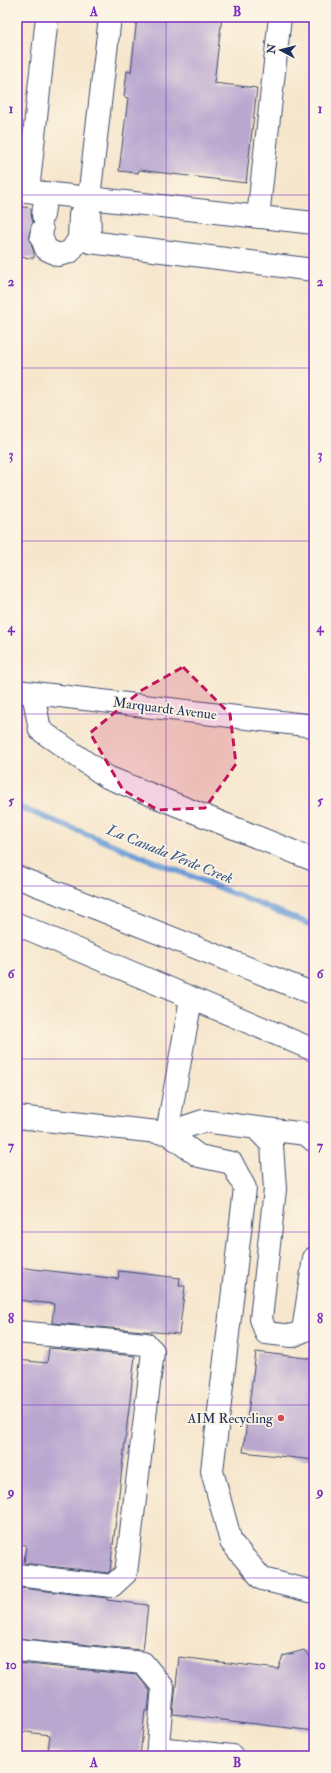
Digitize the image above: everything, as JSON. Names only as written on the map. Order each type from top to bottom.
[{"type":"street","points":[[47,17],[30,192],[43,223],[41,236],[46,249],[58,255],[70,252],[79,239],[80,197],[110,17]]},
{"type":"street","points":[[258,217],[280,17]]},
{"type":"street","points":[[30,192],[314,223]]},
{"type":"street","points":[[80,197],[90,242],[314,270]]},
{"type":"street","points":[[25,692],[40,730],[107,777],[314,860]]},
{"type":"street","name":"Marquardt Avenue","points":[[25,692],[314,726]]},
{"type":"street","points":[[17,877],[314,994]]},
{"type":"street","points":[[17,924],[314,1050]]},
{"type":"street","points":[[168,1133],[191,999]]},
{"type":"street","points":[[17,1117],[168,1133],[203,1122],[306,1134],[314,1141]]},
{"type":"street","points":[[256,1128],[272,1145],[275,1189],[261,1319],[266,1333],[292,1336],[303,1332],[314,1258]]},
{"type":"street","points":[[168,1133],[199,1156],[232,1163],[245,1188],[212,1471],[231,1542],[262,1579],[314,1592]]},
{"type":"street","points":[[237,1260],[267,1264]]},
{"type":"street","points":[[17,1332],[146,1344],[153,1351],[126,1573],[112,1586],[17,1575]]},
{"type":"street","points":[[17,1650],[142,1663],[163,1687],[157,1752],[232,1756]]},
{"type":"highlighted area","points":[[183,667],[230,714],[236,764],[205,808],[158,810],[123,790],[90,733],[142,690]]},
{"type":"building","points":[[137,17],[222,17],[214,83],[257,88],[246,183],[139,170],[138,173],[119,171],[128,98],[124,97],[127,71],[131,72]]},
{"type":"building","points":[[17,206],[31,208],[33,222],[29,234],[34,258],[17,257]]},
{"type":"building","points":[[17,1267],[118,1279],[119,1271],[180,1278],[179,1286],[185,1286],[179,1334],[52,1323],[54,1304],[17,1300]]},
{"type":"building","points":[[49,1348],[135,1356],[110,1571],[108,1573],[24,1563],[26,1545],[17,1544],[17,1360],[47,1363]]},
{"type":"building","name":"AIM Recycling","points":[[256,1352],[314,1359],[314,1460],[243,1452]]},
{"type":"building","points":[[21,1588],[107,1598],[107,1600],[148,1605],[143,1650],[17,1638],[17,1605],[19,1605]]},
{"type":"building","points":[[304,1650],[314,1661],[314,1731],[173,1714],[179,1657],[278,1669],[283,1656]]},
{"type":"building","points":[[17,1663],[137,1675],[150,1691],[148,1711],[145,1711],[140,1756],[86,1756],[48,1751],[50,1735],[17,1731]]},
{"type":"waterway","name":"La Canada Verde Creek","points":[[17,806],[314,926]]},
{"type":"place","name":"AIM Recycling","points":[[281,1418]]}]
